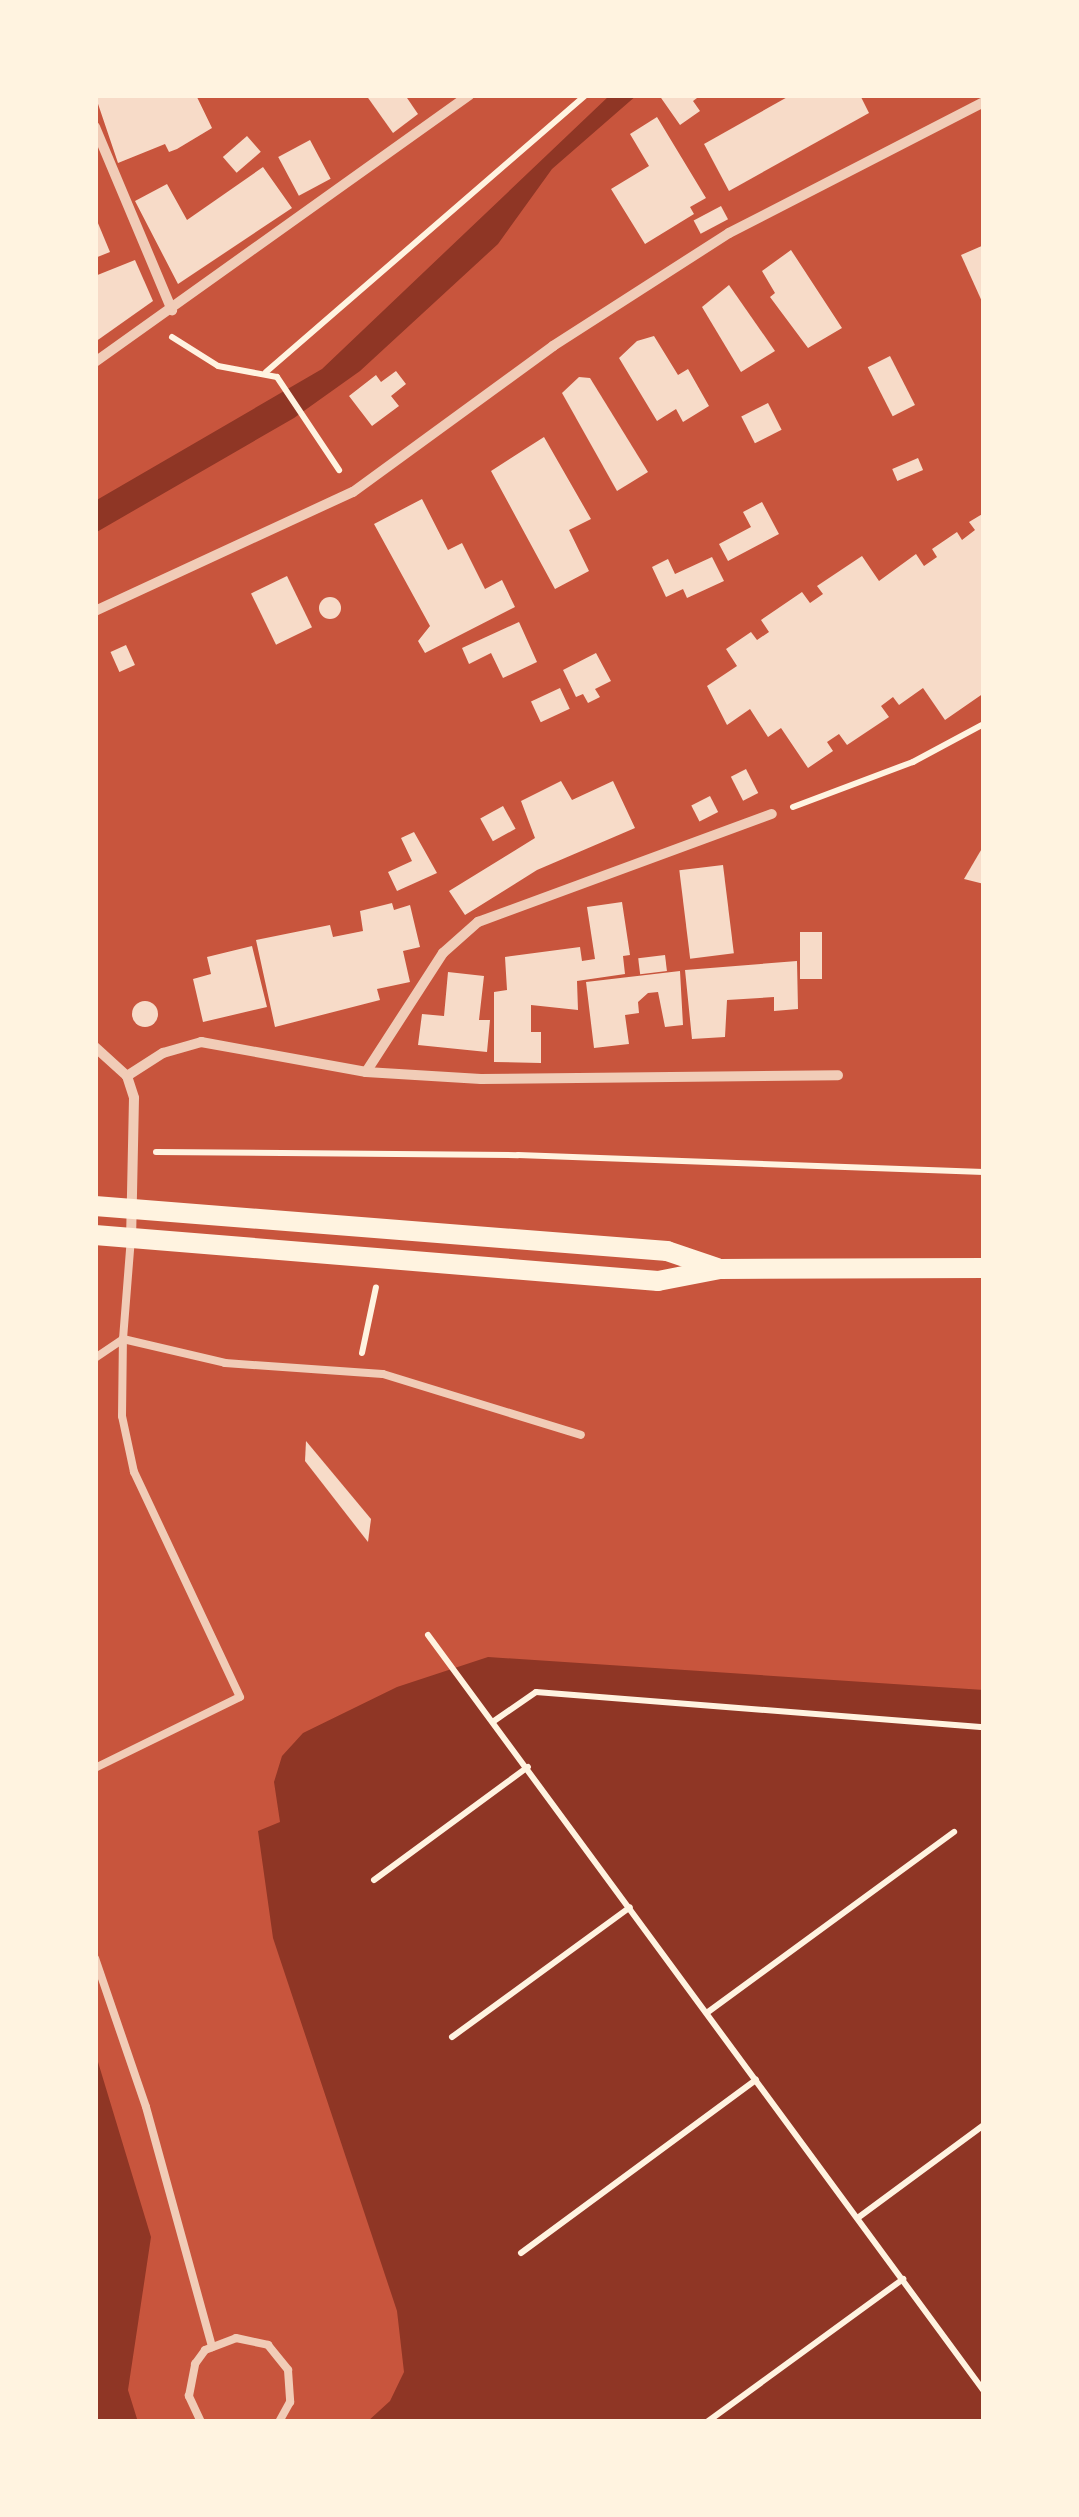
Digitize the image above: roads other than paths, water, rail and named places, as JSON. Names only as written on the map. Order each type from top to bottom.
[{"type":"main road","points":[[95,1206],[668,1251],[719,1269]]},
{"type":"main road","points":[[95,1235],[380,1263],[658,1281],[719,1269],[984,1268]]},
{"type":"street","points":[[95,362],[162,318],[469,95]]},
{"type":"street","points":[[95,612],[353,492],[553,346],[729,234],[984,102]]},
{"type":"street","points":[[95,128],[172,310]]},
{"type":"street","points":[[366,1072],[444,953],[478,922],[772,814]]},
{"type":"street","points":[[127,1076],[164,1053],[201,1042],[366,1072],[578,1081],[838,1075]]},
{"type":"street","points":[[95,1047],[127,1076],[136,1152],[130,1238]]},
{"type":"lane","points":[[95,1768],[240,1697],[134,1472],[122,1416],[130,1238]]},
{"type":"lane","points":[[95,1358],[123,1340],[225,1362],[359,1369],[581,1435]]},
{"type":"lane","points":[[95,1958],[146,2107],[212,2346]]},
{"type":"lane","points":[[201,2422],[189,2379],[212,2346],[252,2338],[280,2356],[292,2385],[279,2422]]}]
